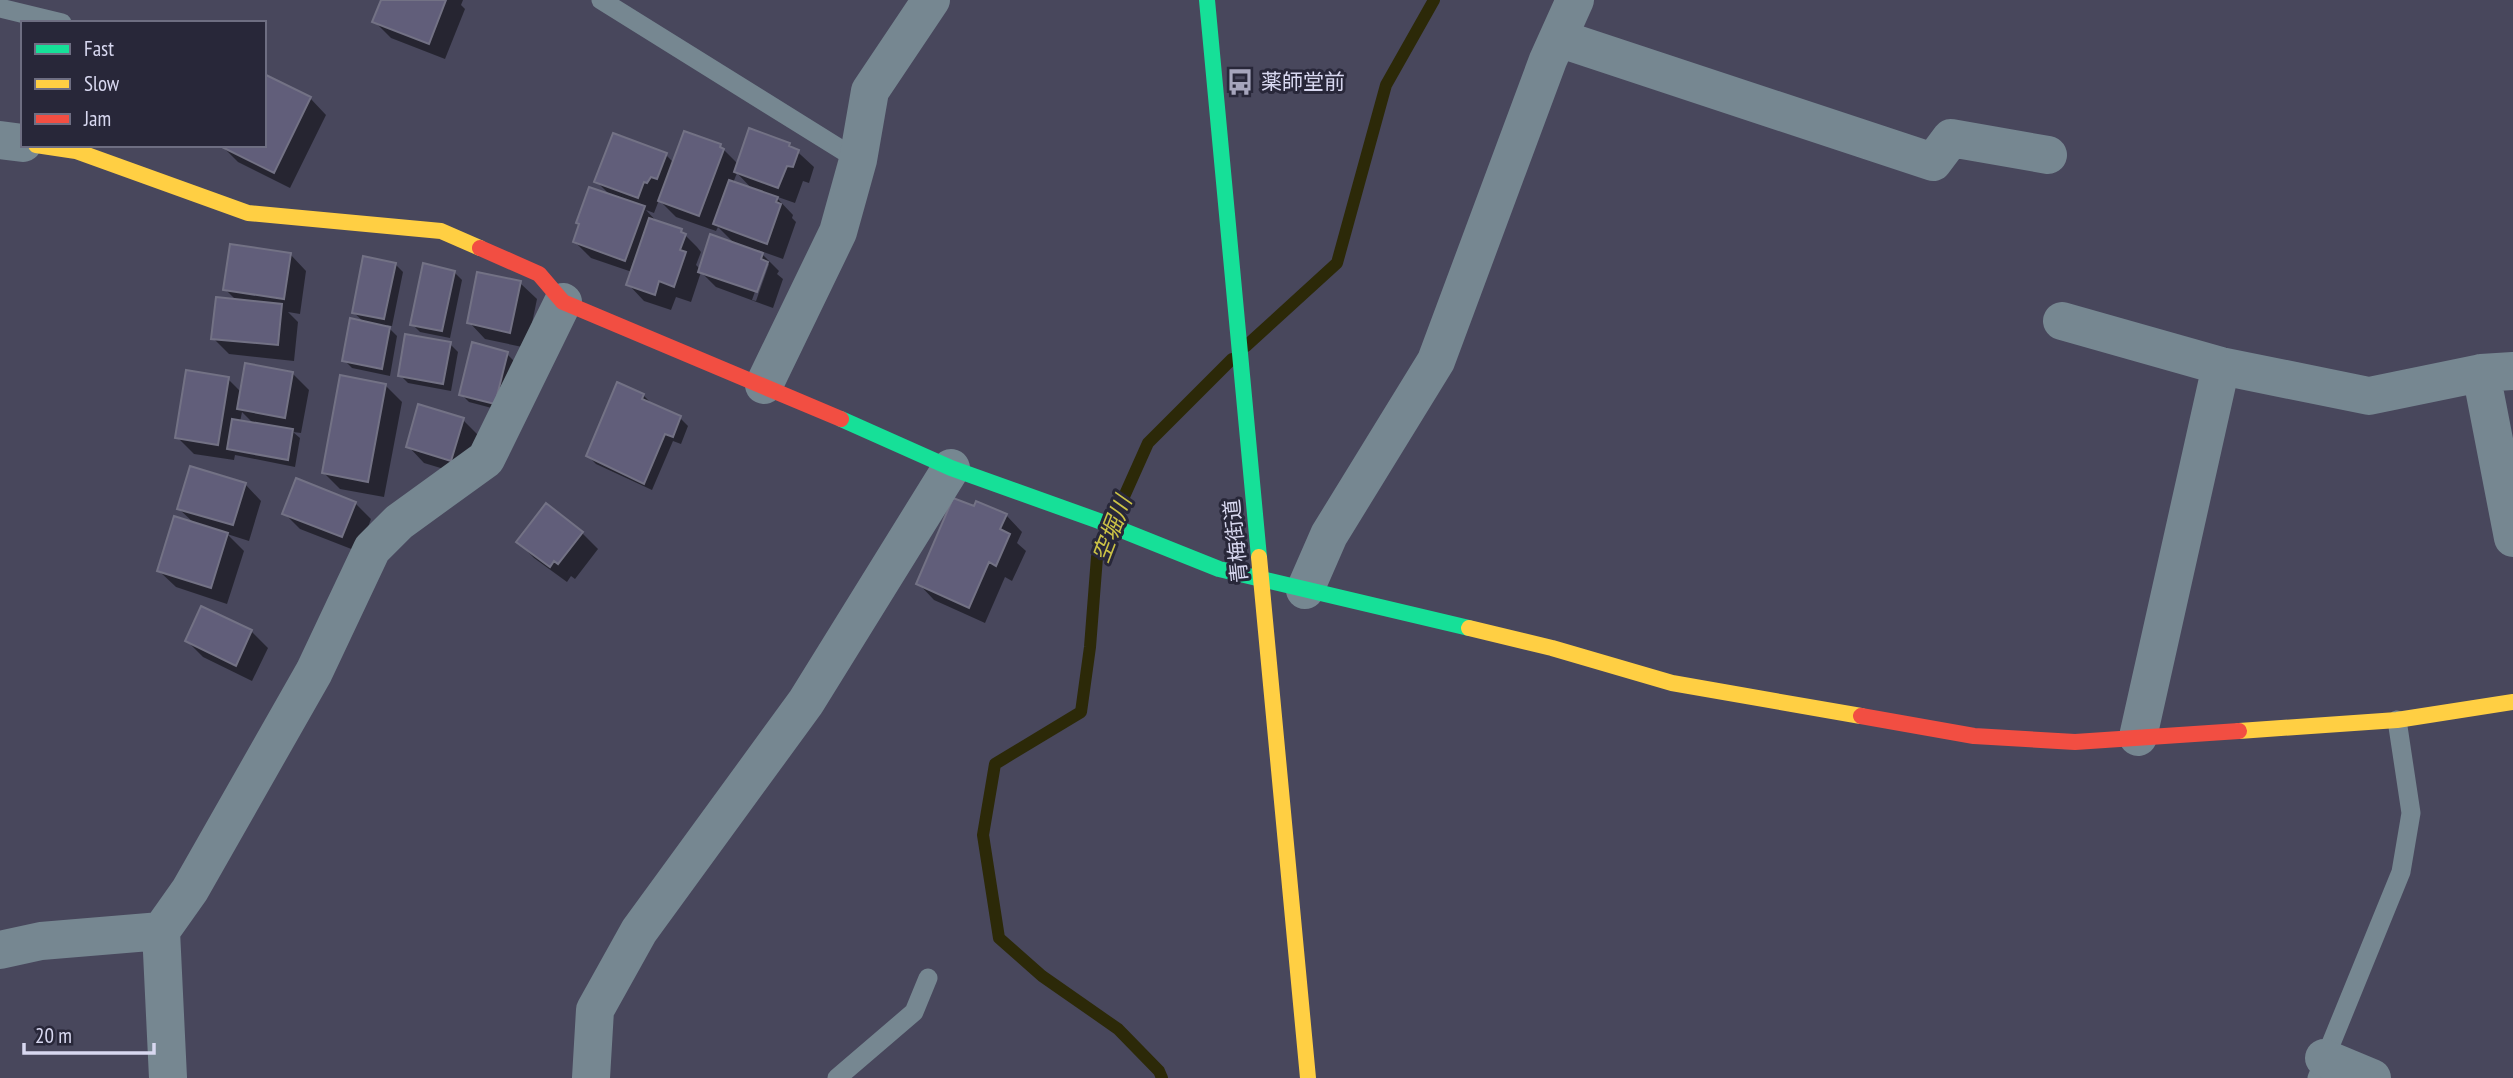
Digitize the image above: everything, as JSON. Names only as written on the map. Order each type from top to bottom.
[{"type":"street","points":[[764,384],[838,232],[858,160],[870,91],[931,0]]},
{"type":"street","name":"青梅街道","points":[[1207,0],[1308,1078]]},
{"type":"street","points":[[1305,590],[1329,535],[1436,361],[1548,60],[1575,0]]},
{"type":"street","points":[[1558,38],[1933,162],[1951,138],[2048,155]]},
{"type":"street","points":[[0,140],[21,143]]},
{"type":"street","points":[[76,148],[248,213],[441,230],[539,274],[563,303],[764,384],[951,468],[1099,521],[1219,569],[1552,648],[1672,684],[1974,736],[2075,742],[2398,720],[2513,702]]},
{"type":"street","points":[[168,1078],[161,931],[190,890],[314,672],[372,549],[399,522],[486,459],[563,303]]},
{"type":"street","points":[[2062,321],[2221,366],[2369,396],[2497,372],[2513,538]]},
{"type":"street","points":[[2138,737],[2221,366]]},
{"type":"street","points":[[591,1078],[595,1010],[618,966],[639,931],[806,702],[951,468]]},
{"type":"street","points":[[0,950],[41,941],[161,931]]},
{"type":"street","points":[[2321,1068],[2372,1078]]},
{"type":"lane","points":[[601,0],[858,160]]},
{"type":"lane","points":[[0,8],[54,21]]},
{"type":"lane","points":[[2321,1068],[2401,872],[2411,813],[2398,720]]},
{"type":"lane","points":[[837,1078],[914,1012],[928,978]]},
{"type":"building","points":[[381,0],[446,0],[429,44],[372,22]]},
{"type":"building","points":[[266,75],[311,97],[274,173],[222,147],[266,147]]},
{"type":"building","points":[[749,128],[790,143],[789,146],[799,150],[793,167],[787,166],[778,188],[734,172]]},
{"type":"building","points":[[684,131],[721,144],[720,147],[724,149],[699,216],[658,201]]},
{"type":"building","points":[[613,133],[667,153],[657,179],[651,177],[647,183],[644,182],[638,198],[594,182]]},
{"type":"building","points":[[729,180],[778,197],[776,202],[781,204],[767,244],[713,224]]},
{"type":"building","points":[[589,187],[645,206],[625,261],[573,242],[579,224],[576,223]]},
{"type":"building","points":[[649,218],[682,229],[681,232],[686,234],[680,250],[686,252],[674,287],[659,281],[655,295],[626,285]]},
{"type":"building","points":[[710,234],[763,253],[761,259],[768,262],[757,292],[698,272]]},
{"type":"building","points":[[230,244],[291,253],[284,299],[223,290]]},
{"type":"building","points":[[363,256],[396,263],[384,319],[352,313]]},
{"type":"building","points":[[423,263],[455,271],[442,331],[410,325]]},
{"type":"building","points":[[477,272],[521,281],[510,333],[467,323]]},
{"type":"building","points":[[216,297],[282,304],[278,345],[211,339]]},
{"type":"building","points":[[350,318],[390,327],[382,369],[342,361]]},
{"type":"building","points":[[405,334],[451,342],[443,384],[398,376]]},
{"type":"building","points":[[472,342],[508,352],[495,404],[459,395]]},
{"type":"building","points":[[245,363],[293,372],[285,418],[237,409]]},
{"type":"building","points":[[186,370],[229,377],[218,445],[175,438]]},
{"type":"building","points":[[340,375],[386,384],[368,482],[322,473]]},
{"type":"building","points":[[617,382],[644,394],[642,399],[681,416],[673,437],[665,434],[644,484],[586,456]]},
{"type":"building","points":[[418,404],[464,418],[451,461],[406,447]]},
{"type":"building","points":[[232,419],[293,429],[288,460],[227,449]]},
{"type":"building","points":[[190,466],[246,483],[233,525],[177,509]]},
{"type":"building","points":[[296,478],[356,502],[342,537],[282,514]]},
{"type":"building","points":[[953,498],[974,506],[976,501],[1007,514],[1000,529],[1010,534],[996,566],[989,562],[969,608],[916,584]]},
{"type":"building","points":[[546,503],[583,532],[558,564],[554,561],[550,567],[516,542]]},
{"type":"building","points":[[174,516],[228,533],[211,588],[157,571]]},
{"type":"building","points":[[201,606],[252,630],[236,666],[185,641]]},
{"type":"waterway","name":"空堀川","points":[[1246,346],[1337,263],[1386,85],[1434,0]]},
{"type":"waterway","name":"空堀川","points":[[1162,1078],[1159,1071],[1118,1029],[1042,976],[999,938],[983,835],[995,764],[1081,712],[1090,647],[1097,557],[1148,443],[1232,359]]},
{"type":"traffic: fast","points":[[1207,0],[1259,557]]},
{"type":"traffic: fast","points":[[841,419],[951,468],[1099,521],[1219,569],[1469,628]]},
{"type":"traffic: slow","points":[[49,147],[76,151],[248,213],[441,231],[480,248]]},
{"type":"traffic: slow","points":[[1259,557],[1308,1078]]},
{"type":"traffic: slow","points":[[1469,628],[1552,648],[1672,683],[1861,716]]},
{"type":"traffic: slow","points":[[2239,731],[2397,720],[2513,702]]},
{"type":"traffic: jam","points":[[480,248],[539,274],[563,302],[841,419]]},
{"type":"traffic: jam","points":[[1861,716],[1974,736],[2075,742],[2239,731]]},
{"type":"place","name":"薬師堂前","points":[[1240,82]]}]
